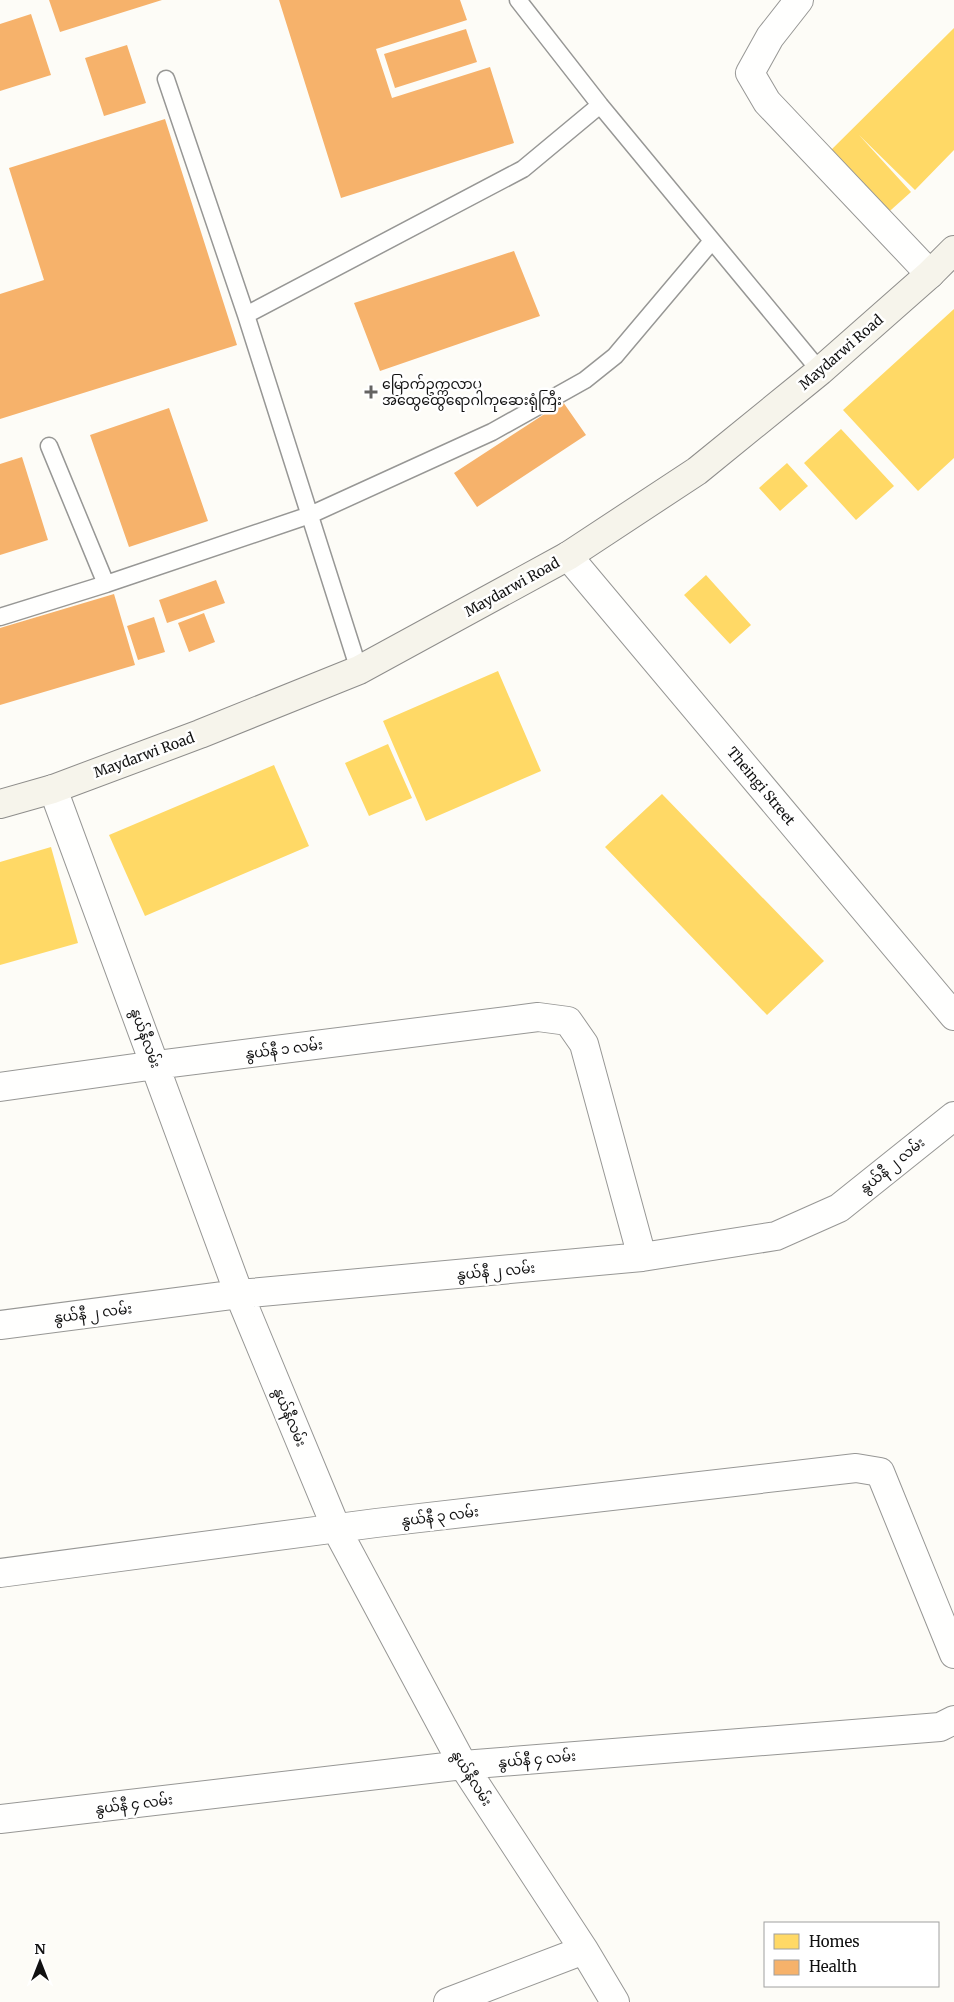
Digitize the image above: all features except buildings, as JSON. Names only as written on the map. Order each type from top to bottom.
[{"type":"street","points":[[799,0],[770,37],[750,73],[767,102],[930,274]]},
{"type":"street","name":"Maydarwi Road","points":[[0,804],[53,789],[200,734],[359,670],[568,556],[697,471],[820,372],[930,274],[954,250]]},
{"type":"street","name":"Theingi Street","points":[[568,556],[954,1016]]},
{"type":"street","name":"နွယ်နီလမ်း","points":[[53,789],[239,1294],[337,1530],[463,1765],[584,1950],[615,2002]]},
{"type":"street","name":"နွယ်နီ ၁ လမ်း","points":[[0,1087],[156,1065],[538,1017],[568,1021],[584,1044],[642,1257]]},
{"type":"street","name":"နွယ်နီ ၂ လမ်း","points":[[0,1325],[239,1294],[642,1257],[776,1236],[839,1208],[954,1116]]},
{"type":"street","name":"နွယ်နီ ၃ လမ်း","points":[[0,1573],[337,1530],[376,1523],[856,1468],[880,1472],[954,1654]]},
{"type":"street","name":"နွယ်နီ ၄ လမ်း","points":[[0,1819],[463,1765],[940,1727],[954,1720]]},
{"type":"street","points":[[448,2002],[584,1950]]},
{"type":"lane","points":[[518,0],[600,105],[820,372]]},
{"type":"lane","points":[[166,79],[246,315],[359,670]]},
{"type":"lane","points":[[246,315],[523,169],[600,105]]},
{"type":"lane","points":[[0,617],[106,584],[310,515],[492,432],[585,380],[615,356],[712,241]]},
{"type":"lane","points":[[49,446],[106,584]]},
{"type":"place","name":"မြောက်ဥက္ကလာပ အထွေထွေရောဂါကုဆေးရုံကြီး","points":[[371,392]]}]
